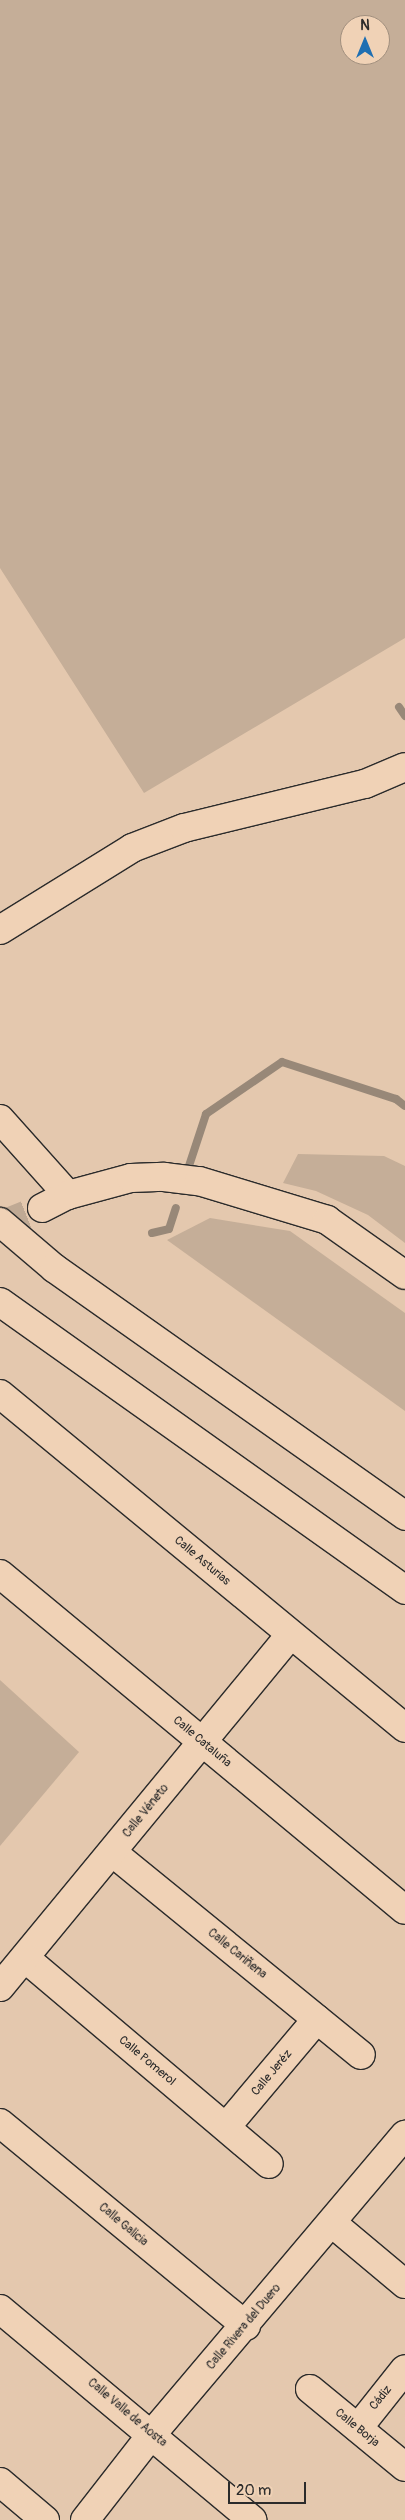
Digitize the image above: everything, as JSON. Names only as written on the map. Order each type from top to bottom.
[{"type":"main road","points":[[0,930],[132,848],[184,828],[365,784],[405,767]]},
{"type":"main road","points":[[0,1120],[68,1195]]},
{"type":"main road","points":[[42,1208],[68,1195],[131,1178],[164,1177],[199,1181],[327,1220],[405,1275]]},
{"type":"main road","points":[[0,1222],[54,1268],[405,1516]]},
{"type":"main road","points":[[0,1302],[405,1590]]},
{"type":"main road","name":"Calle Asturias","points":[[0,1394],[405,1728]]},
{"type":"main road","points":[[352,1479],[405,1501]]},
{"type":"main road","name":"Calle Cataluña","points":[[0,1574],[405,1910]]},
{"type":"main road","name":"Calle Véneto","points":[[0,1987],[292,1634]]},
{"type":"main road","name":"Calle Cariñena","points":[[112,1852],[361,2055]]},
{"type":"main road","name":"Calle Pomerol","points":[[25,1958],[269,2164]]},
{"type":"main road","name":"Calle Jeréz","points":[[226,2127],[317,2019]]},
{"type":"main road","name":"Calle Galicia","points":[[0,2123],[246,2326]]},
{"type":"main road","name":"Calle Rivera del Duero","points":[[85,2520],[152,2434],[246,2326],[405,2135]]},
{"type":"main road","points":[[332,2224],[405,2284]]},
{"type":"main road","name":"Calle Valle de Aosta","points":[[0,2309],[152,2434],[252,2520]]},
{"type":"main road","name":"Cádiz","points":[[358,2428],[405,2369]]},
{"type":"main road","name":"Calle Borja","points":[[310,2389],[405,2467]]},
{"type":"main road","points":[[0,2482],[45,2520]]},
{"type":"shaded area","points":[[0,0],[405,0],[405,638],[144,793],[0,568]]},
{"type":"shaded area","points":[[298,1154],[384,1156],[405,1166],[405,1243],[368,1215],[316,1191],[283,1183]]},
{"type":"shaded area","points":[[210,1218],[290,1231],[405,1313],[405,1411],[167,1240]]},
{"type":"shaded area","points":[[0,1680],[79,1752],[0,1846]]},
{"type":"waterway","points":[[399,707],[405,716]]},
{"type":"waterway","points":[[186,1175],[206,1114],[282,1062],[396,1099],[405,1106]]},
{"type":"waterway","points":[[152,1233],[169,1229],[176,1208]]},
{"type":"tunnel","points":[[0,1225],[42,1208]]}]
